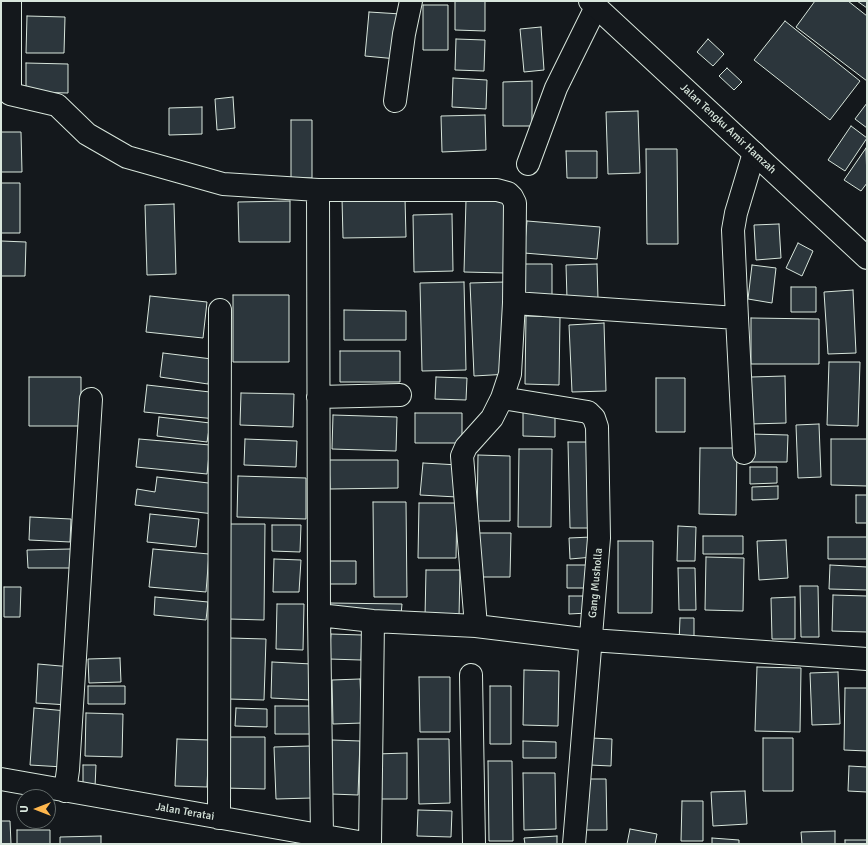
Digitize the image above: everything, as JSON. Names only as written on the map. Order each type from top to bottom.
[{"type":"street","points":[[10,1],[10,94],[57,105],[87,134],[127,157],[223,184],[318,190],[497,190],[508,194],[515,203],[514,303],[510,374],[502,398],[492,418],[466,446],[462,456],[476,626]]},
{"type":"street","points":[[395,101],[404,34],[411,1]]},
{"type":"street","points":[[528,164],[556,88],[593,4]]},
{"type":"street","name":"Jalan Tengku Amir Hamzah","points":[[593,4],[867,258]]},
{"type":"street","points":[[744,453],[733,230],[736,213],[754,153]]},
{"type":"street","points":[[318,190],[319,615],[322,836]]},
{"type":"street","points":[[514,303],[737,318]]},
{"type":"street","points":[[219,818],[220,310]]},
{"type":"street","points":[[318,397],[400,395]]},
{"type":"street","name":"Gang Musholla","points":[[502,398],[588,412],[594,418],[597,427],[599,538],[574,844]]},
{"type":"street","points":[[65,791],[68,770],[91,399]]},
{"type":"street","points":[[319,615],[373,621],[476,626],[591,640],[867,659]]},
{"type":"street","points":[[360,843],[373,621]]},
{"type":"street","points":[[471,675],[474,844]]},
{"type":"street","name":"Jalan Teratai","points":[[1,779],[360,843]]},
{"type":"building","points":[[455,1],[485,1],[485,31],[455,30]]},
{"type":"building","points":[[815,1],[848,1],[867,16],[867,81],[796,27]]},
{"type":"building","points":[[857,1],[867,1],[867,8]]},
{"type":"building","points":[[423,5],[448,5],[448,50],[423,50]]},
{"type":"building","points":[[369,12],[401,14],[397,59],[365,56]]},
{"type":"building","points":[[27,16],[65,17],[64,53],[26,53]]},
{"type":"building","points":[[785,21],[860,81],[830,120],[754,60]]},
{"type":"building","points":[[541,27],[544,70],[524,72],[520,29]]},
{"type":"building","points":[[456,39],[485,40],[484,71],[455,70]]},
{"type":"building","points":[[708,39],[724,54],[713,66],[697,52]]},
{"type":"building","points":[[26,63],[68,64],[68,93],[26,92]]},
{"type":"building","points":[[727,68],[742,82],[734,90],[719,76]]},
{"type":"building","points":[[453,78],[487,80],[486,109],[452,107]]},
{"type":"building","points":[[532,81],[532,126],[503,126],[503,82]]},
{"type":"building","points":[[233,97],[235,128],[217,130],[215,99]]},
{"type":"building","points":[[867,103],[867,128],[855,119]]},
{"type":"building","points":[[202,107],[202,134],[169,135],[169,108]]},
{"type":"building","points":[[638,111],[640,173],[608,174],[606,112]]},
{"type":"building","points":[[485,115],[486,150],[442,152],[441,116]]},
{"type":"building","points":[[291,120],[312,120],[312,178],[291,178]]},
{"type":"building","points":[[851,126],[867,138],[845,171],[828,160]]},
{"type":"building","points":[[1,132],[21,132],[22,172],[1,172]]},
{"type":"building","points":[[866,148],[867,183],[861,191],[844,180]]},
{"type":"building","points":[[646,149],[677,149],[678,244],[647,244]]},
{"type":"building","points":[[566,151],[597,151],[597,178],[567,178]]},
{"type":"building","points":[[1,183],[20,183],[20,233],[1,233]]},
{"type":"building","points":[[405,198],[406,237],[343,238],[342,199]]},
{"type":"building","points":[[466,200],[508,201],[506,273],[464,272]]},
{"type":"building","points":[[290,201],[290,242],[239,242],[238,202]]},
{"type":"building","points":[[174,204],[176,274],[147,275],[145,205]]},
{"type":"building","points":[[452,214],[453,271],[414,272],[413,215]]},
{"type":"building","points":[[527,221],[600,227],[597,259],[524,253]]},
{"type":"building","points":[[779,224],[781,258],[756,260],[754,225]]},
{"type":"building","points":[[1,241],[26,242],[25,276],[1,276]]},
{"type":"building","points":[[798,243],[813,251],[802,276],[786,268]]},
{"type":"building","points":[[525,264],[552,264],[552,297],[525,297]]},
{"type":"building","points":[[597,264],[598,299],[567,299],[566,265]]},
{"type":"building","points":[[752,265],[776,268],[772,303],[748,299]]},
{"type":"building","points":[[464,282],[466,370],[422,371],[420,283]]},
{"type":"building","points":[[505,282],[509,374],[474,376],[470,283]]},
{"type":"building","points":[[791,287],[816,287],[816,312],[791,312]]},
{"type":"building","points":[[853,290],[856,353],[828,354],[824,292]]},
{"type":"building","points":[[233,295],[289,295],[289,362],[233,362]]},
{"type":"building","points":[[150,296],[207,302],[203,338],[146,332]]},
{"type":"building","points":[[344,310],[406,311],[406,340],[344,340]]},
{"type":"building","points":[[526,316],[560,317],[559,385],[525,384]]},
{"type":"building","points":[[751,318],[819,319],[819,364],[751,364]]},
{"type":"building","points":[[604,323],[606,391],[572,392],[569,325]]},
{"type":"building","points":[[340,351],[400,351],[400,382],[340,382]]},
{"type":"building","points":[[163,353],[212,359],[208,384],[160,377]]},
{"type":"building","points":[[829,362],[860,362],[858,426],[827,425]]},
{"type":"building","points":[[785,376],[786,423],[751,424],[751,377]]},
{"type":"building","points":[[29,377],[81,377],[81,426],[29,426]]},
{"type":"building","points":[[436,377],[467,378],[466,400],[435,399]]},
{"type":"building","points":[[656,378],[685,378],[685,432],[656,432]]},
{"type":"building","points":[[147,385],[219,393],[216,419],[144,412]]},
{"type":"building","points":[[241,393],[294,394],[293,427],[240,425]]},
{"type":"building","points":[[523,412],[555,412],[555,437],[523,436]]},
{"type":"building","points":[[415,413],[462,413],[462,443],[415,443]]},
{"type":"building","points":[[333,415],[397,417],[396,451],[332,449]]},
{"type":"building","points":[[159,417],[210,423],[207,442],[157,436]]},
{"type":"building","points":[[819,424],[821,477],[798,478],[796,425]]},
{"type":"building","points":[[751,434],[788,435],[787,462],[750,462]]},
{"type":"building","points":[[139,439],[210,445],[207,474],[136,467]]},
{"type":"building","points":[[245,439],[297,441],[296,467],[244,465]]},
{"type":"building","points":[[831,439],[867,439],[867,486],[831,485]]},
{"type":"building","points":[[568,442],[592,442],[593,528],[570,528]]},
{"type":"building","points":[[700,448],[737,448],[736,515],[699,514]]},
{"type":"building","points":[[519,449],[552,449],[551,527],[518,527]]},
{"type":"building","points":[[478,455],[510,456],[510,521],[477,521]]},
{"type":"building","points":[[329,460],[398,460],[398,488],[330,489]]},
{"type":"building","points":[[423,463],[459,465],[457,497],[420,495]]},
{"type":"building","points":[[750,467],[777,467],[777,483],[750,484]]},
{"type":"building","points":[[238,476],[306,478],[306,519],[237,517]]},
{"type":"building","points":[[157,477],[217,484],[214,514],[135,505],[137,489],[155,492]]},
{"type":"building","points":[[778,486],[778,499],[752,500],[752,487]]},
{"type":"building","points":[[856,495],[867,495],[867,523],[856,523]]},
{"type":"building","points":[[373,502],[406,502],[407,597],[374,597]]},
{"type":"building","points":[[419,503],[457,503],[456,558],[418,558]]},
{"type":"building","points":[[150,514],[199,519],[196,547],[147,542]]},
{"type":"building","points":[[30,517],[71,519],[70,542],[29,540]]},
{"type":"building","points":[[230,524],[265,524],[264,620],[229,619]]},
{"type":"building","points":[[272,525],[301,525],[300,552],[272,551]]},
{"type":"building","points":[[678,526],[696,527],[695,561],[677,561]]},
{"type":"building","points":[[478,533],[511,533],[510,577],[478,577]]},
{"type":"building","points":[[703,536],[743,536],[743,554],[703,554]]},
{"type":"building","points":[[592,537],[593,557],[570,559],[569,538]]},
{"type":"building","points":[[828,537],[867,537],[867,559],[828,559]]},
{"type":"building","points":[[786,540],[788,578],[759,580],[757,541]]},
{"type":"building","points":[[618,541],[653,541],[652,613],[618,613]]},
{"type":"building","points":[[71,549],[71,568],[28,568],[27,550]]},
{"type":"building","points":[[153,549],[209,554],[206,592],[149,587]]},
{"type":"building","points":[[706,557],[744,558],[743,611],[705,610]]},
{"type":"building","points":[[274,559],[301,560],[299,592],[273,592]]},
{"type":"building","points":[[325,561],[356,561],[356,584],[326,584]]},
{"type":"building","points":[[567,565],[592,565],[592,588],[567,588]]},
{"type":"building","points":[[830,565],[867,567],[867,590],[829,589]]},
{"type":"building","points":[[678,568],[695,568],[696,610],[679,610]]},
{"type":"building","points":[[426,570],[460,570],[459,617],[425,617]]},
{"type":"building","points":[[800,586],[818,586],[819,637],[801,637]]},
{"type":"building","points":[[4,587],[21,587],[20,617],[4,617]]},
{"type":"building","points":[[833,595],[867,596],[867,632],[832,631]]},
{"type":"building","points":[[569,596],[587,596],[588,613],[569,614]]},
{"type":"building","points":[[155,597],[208,602],[206,620],[154,615]]},
{"type":"building","points":[[795,597],[795,639],[772,639],[771,598]]},
{"type":"building","points":[[330,603],[402,604],[401,615],[329,613]]},
{"type":"building","points":[[277,604],[304,604],[303,650],[276,649]]},
{"type":"building","points":[[680,618],[694,618],[694,642],[679,642]]},
{"type":"building","points":[[331,634],[362,635],[361,660],[329,659]]},
{"type":"building","points":[[229,638],[266,639],[264,700],[228,699]]},
{"type":"building","points":[[120,658],[121,682],[89,683],[88,659]]},
{"type":"building","points":[[272,662],[312,664],[311,700],[271,698]]},
{"type":"building","points":[[38,664],[72,667],[69,705],[36,703]]},
{"type":"building","points":[[757,667],[801,668],[800,732],[755,731]]},
{"type":"building","points":[[524,670],[559,671],[558,726],[523,725]]},
{"type":"building","points":[[838,672],[840,724],[812,725],[810,673]]},
{"type":"building","points":[[419,677],[450,677],[450,732],[420,732]]},
{"type":"building","points":[[360,679],[362,723],[333,724],[332,680]]},
{"type":"building","points":[[88,686],[125,686],[125,704],[88,704]]},
{"type":"building","points":[[490,686],[511,686],[511,744],[490,744]]},
{"type":"building","points":[[845,688],[867,688],[867,751],[844,750]]},
{"type":"building","points":[[275,706],[313,706],[313,734],[275,734]]},
{"type":"building","points":[[34,708],[67,711],[63,767],[30,765]]},
{"type":"building","points":[[236,708],[267,709],[267,727],[235,726]]},
{"type":"building","points":[[86,713],[123,714],[122,757],[85,756]]},
{"type":"building","points":[[225,737],[265,737],[265,789],[224,788]]},
{"type":"building","points":[[591,738],[612,739],[611,766],[590,765]]},
{"type":"building","points":[[763,738],[793,738],[793,791],[763,791]]},
{"type":"building","points":[[177,739],[209,740],[207,787],[175,786]]},
{"type":"building","points":[[418,739],[449,739],[450,803],[419,804]]},
{"type":"building","points":[[332,740],[360,741],[358,795],[331,794]]},
{"type":"building","points":[[523,741],[556,742],[556,758],[523,758]]},
{"type":"building","points":[[310,746],[312,798],[276,799],[274,747]]},
{"type":"building","points":[[407,753],[407,799],[377,799],[376,754]]},
{"type":"building","points":[[488,761],[512,761],[513,841],[489,841]]},
{"type":"building","points":[[83,765],[96,765],[95,787],[83,786]]},
{"type":"building","points":[[849,766],[867,767],[867,792],[848,791]]},
{"type":"building","points":[[523,773],[555,773],[556,829],[524,830]]},
{"type":"building","points":[[584,779],[606,779],[607,830],[585,830]]},
{"type":"building","points":[[745,791],[747,824],[713,826],[711,792]]},
{"type":"building","points":[[682,801],[703,801],[703,841],[681,841]]},
{"type":"building","points":[[418,810],[452,811],[451,837],[417,836]]},
{"type":"building","points":[[1,821],[10,821],[11,844],[1,844]]},
{"type":"building","points":[[630,829],[657,834],[655,844],[627,844]]},
{"type":"building","points":[[17,830],[50,830],[50,844],[17,844]]},
{"type":"building","points":[[835,831],[835,844],[802,844],[801,832]]},
{"type":"building","points":[[101,836],[101,844],[60,844],[60,837]]},
{"type":"building","points":[[557,836],[557,844],[525,844],[524,838]]},
{"type":"building","points":[[712,838],[739,840],[739,844],[712,844]]},
{"type":"building","points":[[845,840],[867,840],[867,844],[845,844]]}]
